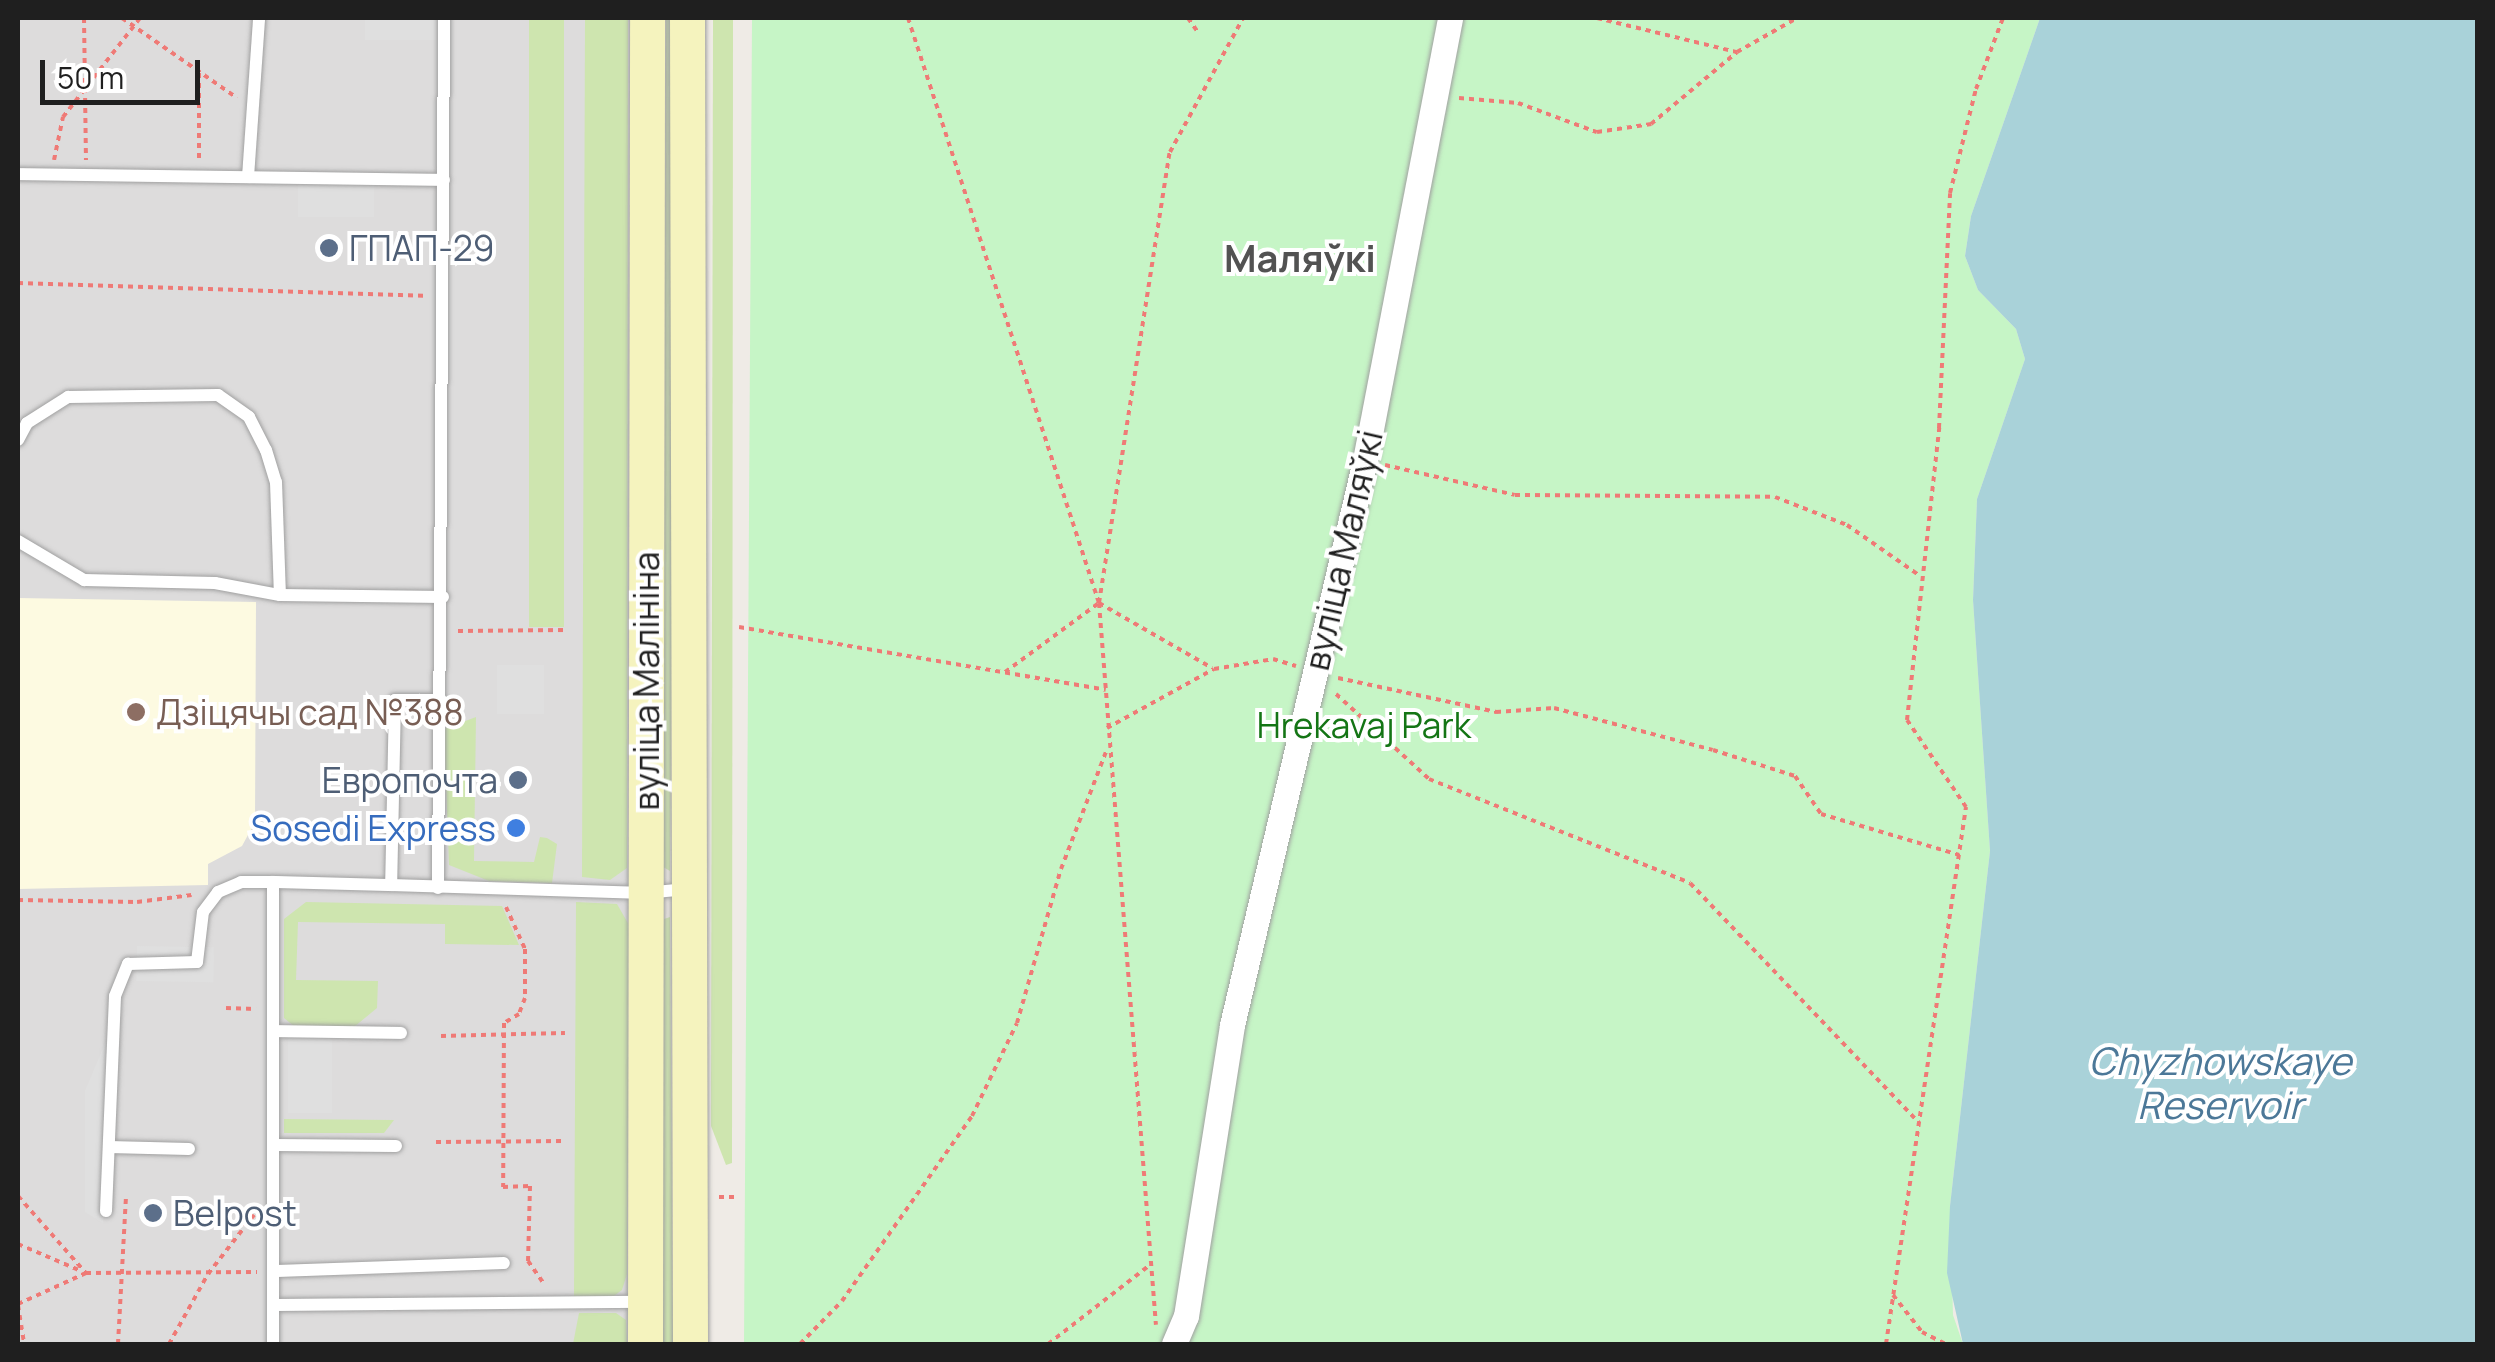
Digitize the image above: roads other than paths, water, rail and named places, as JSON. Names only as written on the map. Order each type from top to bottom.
[{"type":"main road","name":"вуліца Малініна","points":[[646,1344],[647,18]]},
{"type":"main road","name":"вуліца Малініна","points":[[687,18],[690,1344]]},
{"type":"street","name":"вуліца Маляўкі","points":[[1196,1344],[1186,1316],[1232,1025],[1366,460],[1450,18]]},
{"type":"street","name":"вуліца Маляўкі","points":[[1165,1338],[1186,1316]]},
{"type":"lane","points":[[248,177],[259,18]]},
{"type":"lane","points":[[438,888],[444,18]]},
{"type":"lane","points":[[18,174],[444,180]]},
{"type":"lane","points":[[18,440],[27,422],[68,396],[218,395],[250,417],[276,482],[280,596]]},
{"type":"lane","points":[[18,541],[84,580],[215,583],[280,596],[443,597]]},
{"type":"lane","points":[[391,886],[395,700],[440,700]]},
{"type":"lane","points":[[106,1210],[115,996],[128,964],[197,962],[202,912],[218,892],[240,882],[646,893],[689,888]]},
{"type":"lane","points":[[273,882],[277,1271],[274,1344]]},
{"type":"lane","points":[[276,1031],[401,1033]]},
{"type":"lane","points":[[274,1145],[396,1146]]},
{"type":"lane","points":[[108,1146],[189,1150]]},
{"type":"lane","points":[[277,1271],[504,1263]]},
{"type":"lane","points":[[275,1305],[646,1302]]},
{"type":"water","name":"Chyzhowskaye Reservoir","points":[[2040,18],[2477,18],[2477,1344],[1963,1344],[1947,1273],[1950,1206],[1990,851],[1973,600],[1977,499],[2025,359],[2016,329],[1978,290],[1965,256],[1971,216]]},
{"type":"place","name":"ГПАП-29","points":[[329,248]]},
{"type":"place","name":"Дзіцячы сад №388","points":[[136,712]]},
{"type":"place","name":"Европочта","points":[[518,780]]},
{"type":"place","name":"Sosedi Express","points":[[516,828]]},
{"type":"place","name":"Belpost","points":[[153,1213]]},
{"type":"district","name":"Маляўкі","points":[[1300,258]]},
{"type":"park label","name":"Hrekavaj Park","points":[[1364,725]]}]
